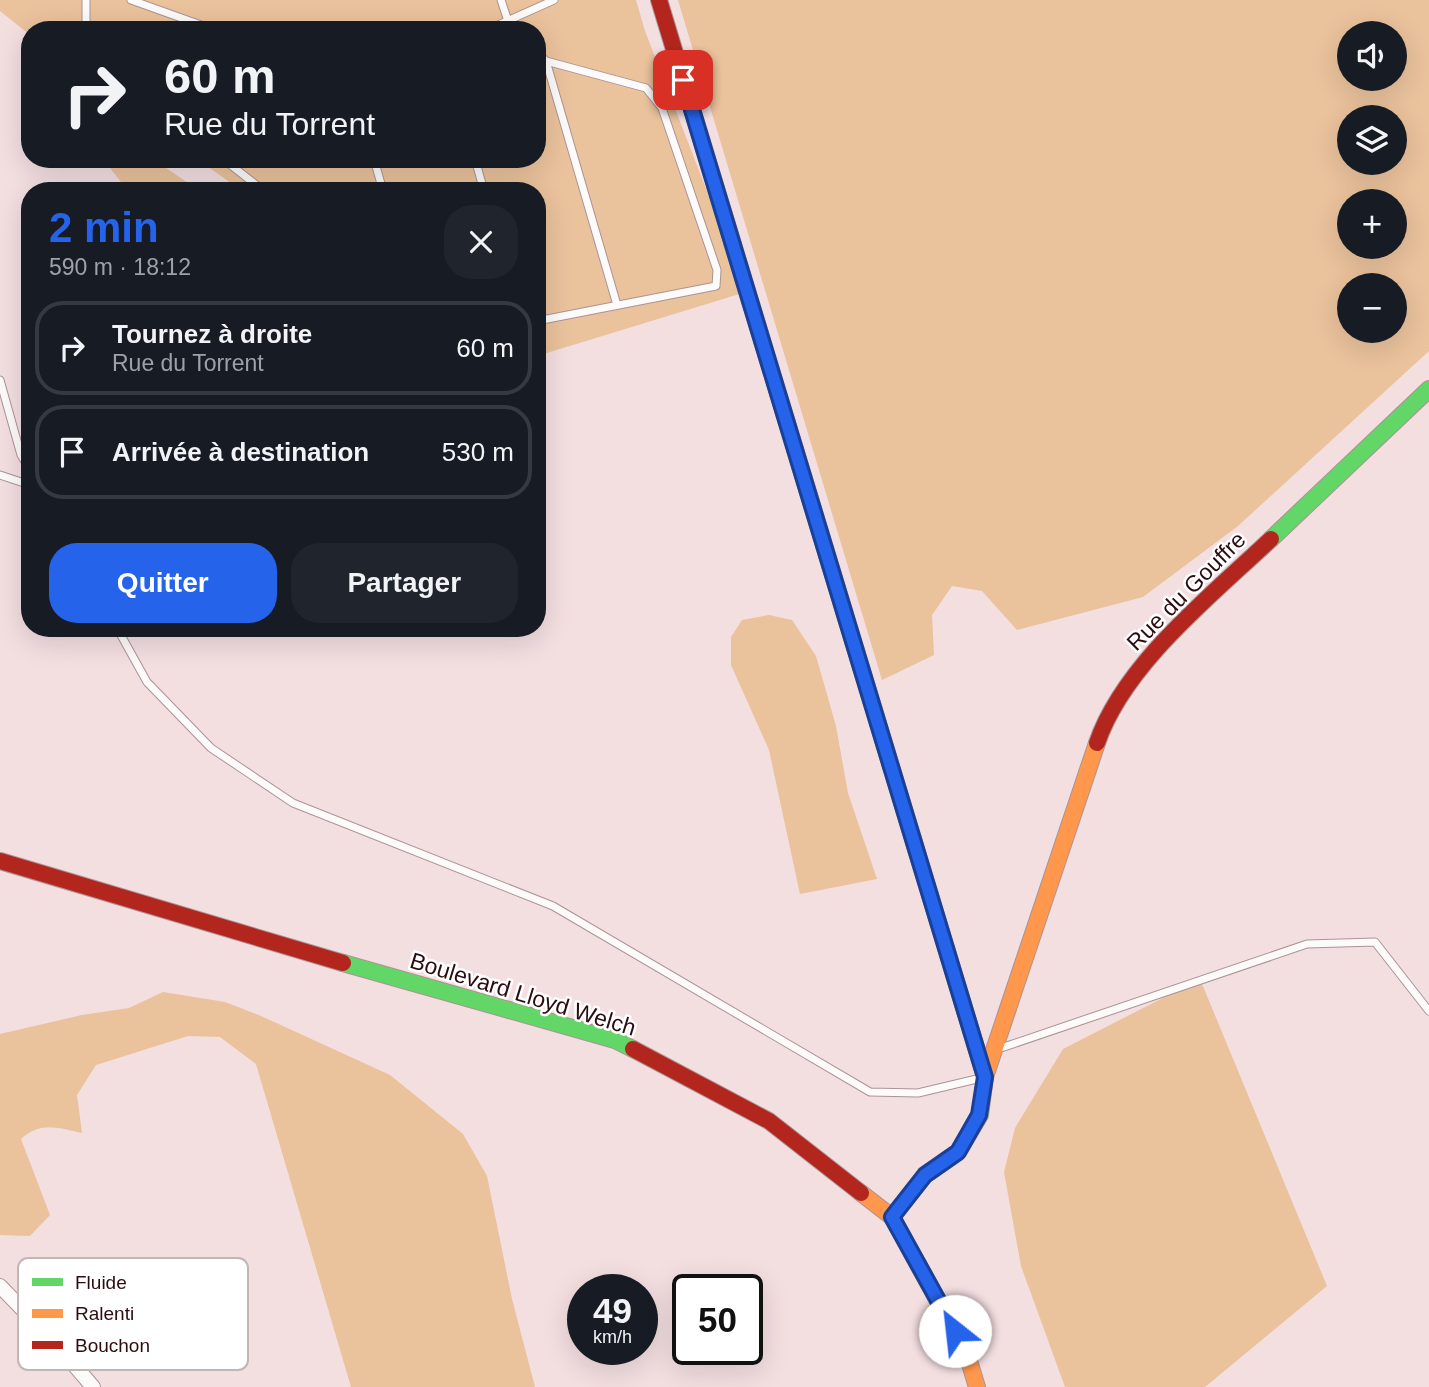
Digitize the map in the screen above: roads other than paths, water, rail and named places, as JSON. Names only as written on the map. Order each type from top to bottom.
[{"type":"street","points":[[659,0],[985,1077]]},
{"type":"street","name":"Rue du Gouffre","points":[[892,1217],[925,1175],[958,1152],[979,1115],[985,1077],[1101,732],[1126,689],[1154,650],[1429,389]]},
{"type":"street","name":"Boulevard Lloyd Welch","points":[[0,861],[355,967],[614,1040],[769,1121],[892,1217],[968,1354],[977,1387]]},
{"type":"street","points":[[0,1286],[18,1305]]},
{"type":"street","points":[[78,1370],[93,1387]]},
{"type":"lane","points":[[86,0],[86,21]]},
{"type":"lane","points":[[131,0],[190,21]]},
{"type":"lane","points":[[501,0],[508,21],[554,0]]},
{"type":"lane","points":[[546,61],[617,305]]},
{"type":"lane","points":[[546,61],[646,88],[662,108],[717,270],[716,286],[546,319]]},
{"type":"lane","points":[[235,168],[252,182]]},
{"type":"lane","points":[[0,380],[21,455]]},
{"type":"lane","points":[[0,475],[21,482]]},
{"type":"lane","points":[[122,637],[147,682],[211,748],[293,803],[553,906],[870,1092],[918,1093],[985,1077]]},
{"type":"lane","points":[[994,1050],[1307,944],[1375,942],[1429,1011]]}]
